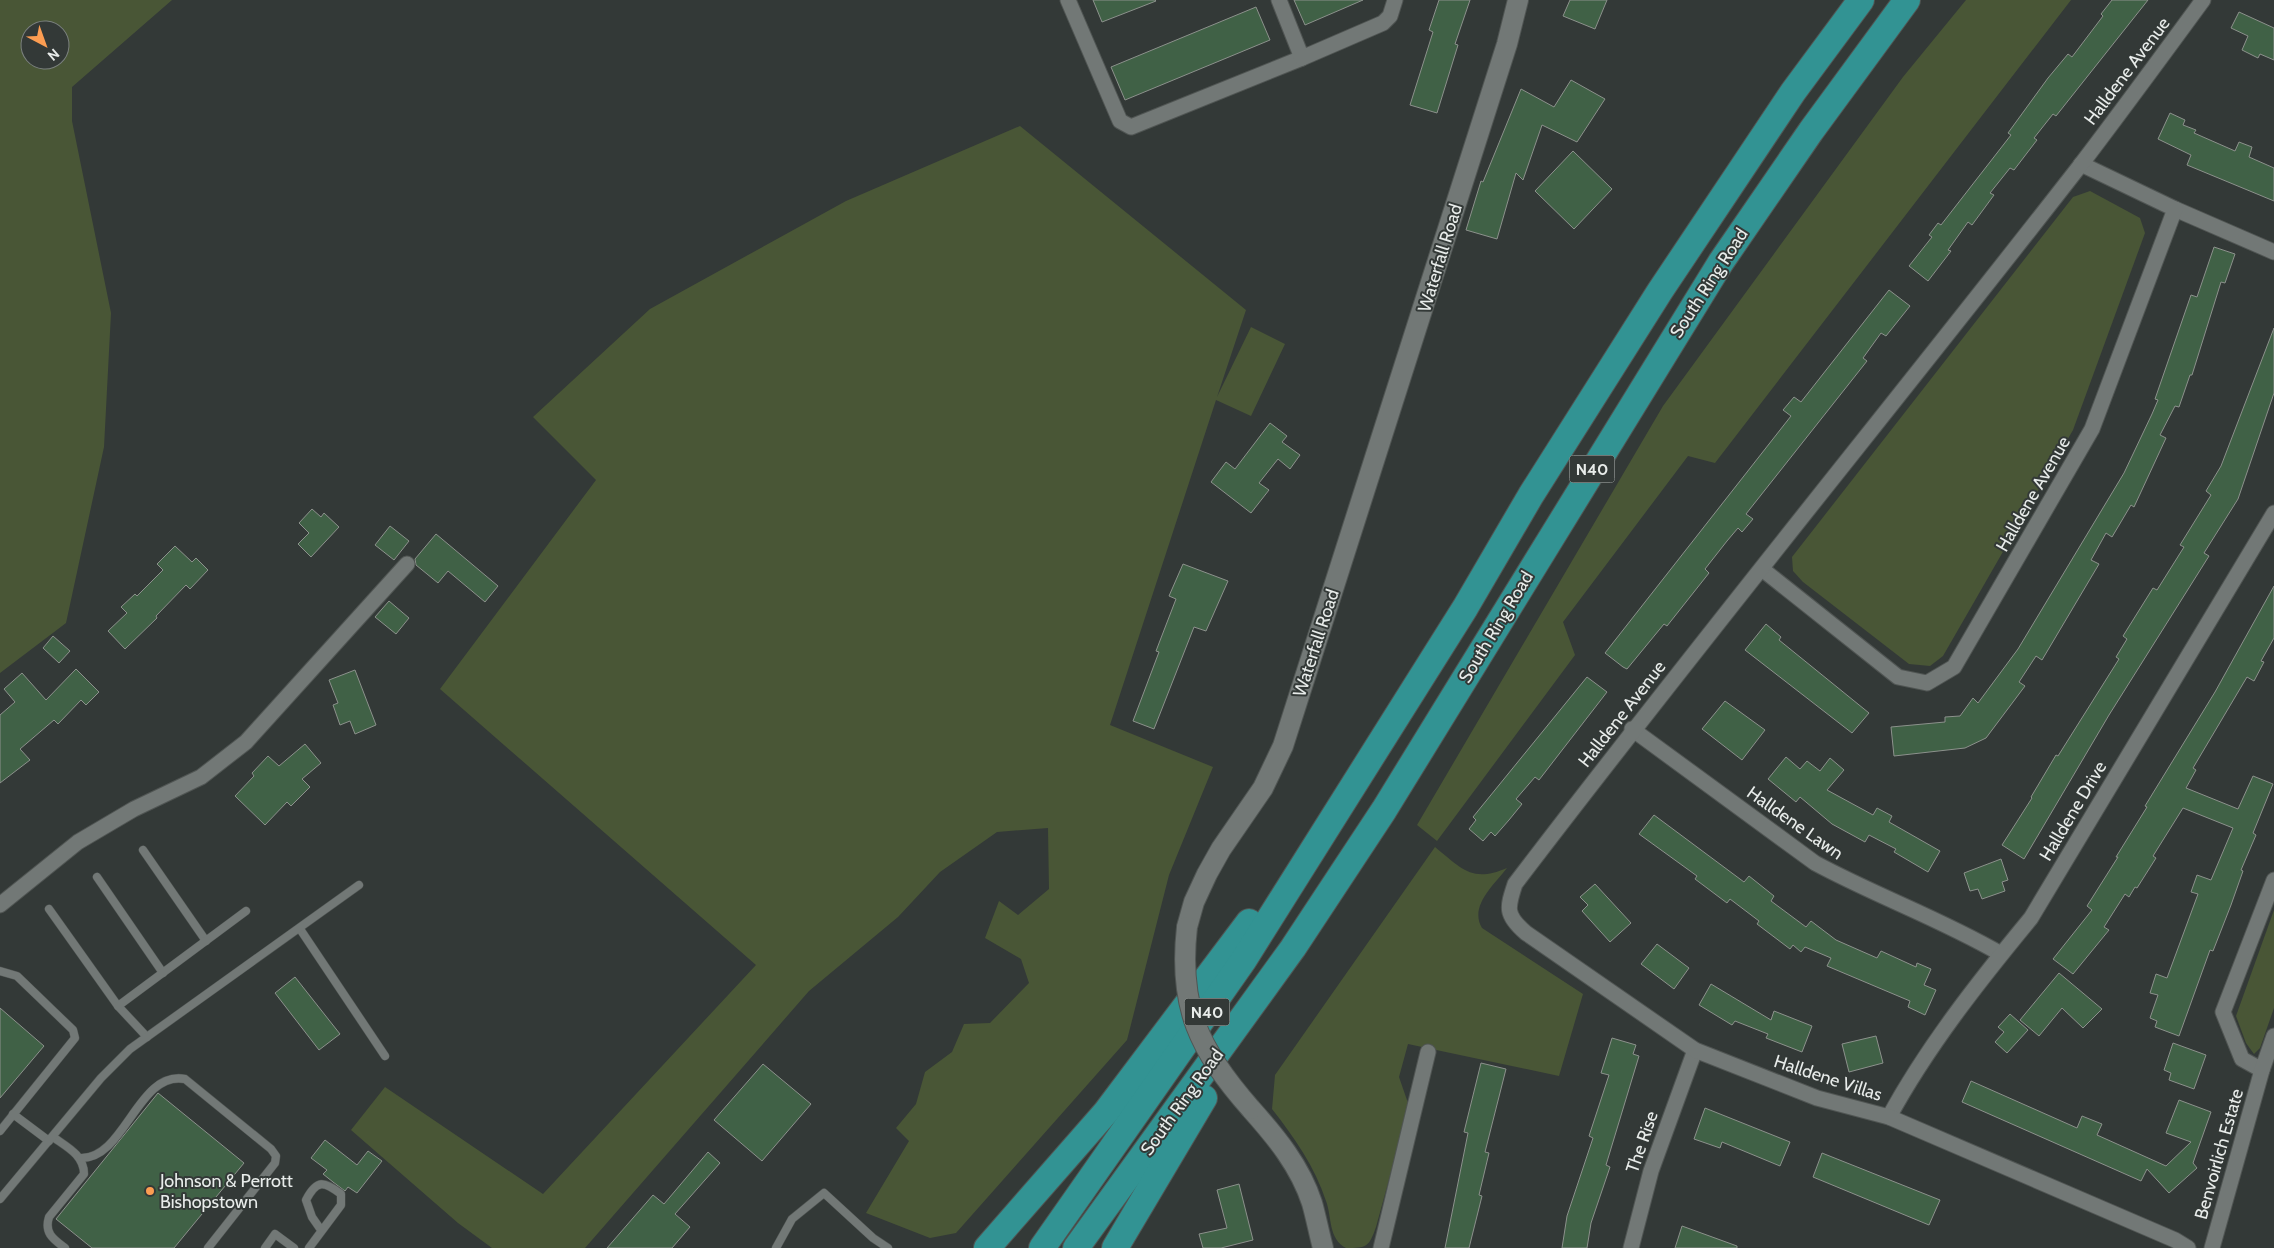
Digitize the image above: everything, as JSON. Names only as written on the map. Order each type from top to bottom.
[{"type":"highway","name":"South Ring Road","points":[[1042,1248],[1242,961],[1362,768],[1465,608],[1531,495],[1660,292],[1793,92],[1861,0]]},
{"type":"highway","name":"South Ring Road","points":[[1076,1248],[1293,948],[1384,810],[1721,262],[1811,131],[1907,0]]},
{"type":"highway","points":[[986,1248],[1106,1112],[1362,768]]},
{"type":"highway","points":[[1115,1248],[1293,948]]},
{"type":"street","points":[[1068,0],[1120,121],[1125,126],[1131,127],[1383,23],[1390,16],[1395,0]]},
{"type":"street","points":[[1278,0],[1302,58]]},
{"type":"street","name":"Waterfall Road","points":[[1323,1248],[1312,1203],[1292,1160],[1274,1134],[1217,1067],[1206,1048],[1192,1016],[1184,974],[1186,927],[1194,902],[1207,874],[1221,848],[1263,788],[1283,746],[1424,310],[1504,54],[1518,0]]},
{"type":"street","name":"Halldene Avenue","points":[[1515,884],[1632,729],[1762,569],[2081,164],[2203,0]]},
{"type":"street","points":[[2081,164],[2175,209],[2274,252]]},
{"type":"street","name":"Halldene Avenue","points":[[1762,569],[1898,677],[1927,683],[1954,667],[2092,430],[2175,209]]},
{"type":"street","name":"Halldene Drive","points":[[1889,1117],[1908,1081],[2001,954],[2030,918],[2274,513]]},
{"type":"street","points":[[0,905],[78,842],[134,810],[201,777],[246,742],[334,647],[407,564]]},
{"type":"street","name":"Halldene Lawn","points":[[1632,729],[1815,863],[1847,880],[1961,931],[2001,954]]},
{"type":"street","points":[[2262,1070],[2242,1059],[2223,1012],[2274,880]]},
{"type":"street","name":"Halldene Villas","points":[[1515,884],[1508,906],[1514,922],[1695,1050],[1817,1098],[1889,1117],[2175,1240],[2188,1248]]},
{"type":"street","name":"Benvoirlich Estate","points":[[2212,1248],[2262,1070],[2274,1036]]},
{"type":"street","name":"The Rise","points":[[1631,1248],[1651,1171],[1695,1050]]},
{"type":"street","points":[[1382,1248],[1428,1052]]},
{"type":"lane","points":[[143,850],[206,941]]},
{"type":"lane","points":[[96,877],[163,973]]},
{"type":"lane","points":[[0,1199],[101,1078],[130,1049],[359,885]]},
{"type":"lane","points":[[49,909],[118,1006],[147,1037]]},
{"type":"lane","points":[[118,1006],[246,911]]},
{"type":"lane","points":[[300,929],[385,1056]]},
{"type":"lane","points":[[0,971],[17,976],[73,1030],[75,1038],[0,1131]]},
{"type":"lane","points":[[80,1158],[89,1158],[104,1150],[155,1087],[178,1078],[185,1079],[271,1149],[276,1156],[275,1163],[208,1248]]},
{"type":"lane","points":[[13,1114],[80,1158],[84,1166],[84,1174],[49,1217],[46,1226],[50,1236],[64,1248]]},
{"type":"lane","points":[[309,1248],[341,1205],[342,1194],[328,1184],[319,1184],[312,1189],[306,1200],[312,1217],[321,1230]]},
{"type":"lane","points":[[776,1248],[792,1219],[824,1193],[873,1238],[888,1248]]},
{"type":"lane","points":[[265,1248],[275,1234],[294,1248]]},
{"type":"lane","points":[[873,1238],[880,1248]]},
{"type":"green space","points":[[0,0],[172,0],[72,87],[72,121],[111,313],[104,447],[66,623],[0,673]]},
{"type":"green space","points":[[1966,0],[2071,0],[1715,463],[1688,456],[1563,622],[1575,655],[1437,841],[1417,825],[1663,406],[1903,77]]},
{"type":"green space","points":[[1020,126],[1246,310],[1217,397],[1251,327],[1285,344],[1251,416],[1216,400],[1110,725],[1213,767],[1169,875],[1127,1040],[956,1233],[930,1238],[866,1213],[909,1141],[896,1128],[916,1104],[925,1072],[952,1052],[964,1024],[990,1023],[1029,983],[1021,959],[985,938],[999,901],[1018,915],[1049,889],[1048,828],[997,832],[940,872],[898,917],[809,991],[585,1248],[492,1248],[458,1223],[351,1130],[385,1087],[543,1194],[756,965],[440,689],[596,480],[533,417],[650,309],[846,201]]},
{"type":"green space","points":[[2090,191],[2140,218],[2145,233],[2073,430],[1943,656],[1930,666],[1909,664],[1803,582],[1793,571],[1792,557],[2073,197]]},
{"type":"green space","points":[[1435,847],[1460,867],[1476,874],[1485,874],[1507,868],[1481,904],[1479,920],[1482,928],[1583,994],[1559,1076],[1408,1044],[1399,1077],[1408,1103],[1408,1110],[1376,1227],[1366,1245],[1359,1248],[1346,1248],[1340,1244],[1333,1233],[1326,1201],[1310,1164],[1296,1141],[1272,1109],[1275,1075]]},
{"type":"green space","points":[[2274,910],[2274,1008],[2260,1048],[2254,1054],[2246,1043],[2236,1016]]},
{"type":"building","points":[[1093,0],[1155,0],[1156,1],[1102,22]]},
{"type":"building","points":[[1294,0],[1363,0],[1305,25]]},
{"type":"building","points":[[1439,0],[1470,0],[1455,44],[1458,45],[1437,113],[1410,105],[1433,32],[1429,30]]},
{"type":"building","points":[[1570,0],[1607,0],[1595,29],[1563,16]]},
{"type":"building","points":[[2112,0],[2148,0],[2056,116],[2053,114],[2034,138],[2037,140],[2014,170],[2010,168],[1990,193],[1994,195],[1972,225],[1968,222],[1948,250],[1951,251],[1928,281],[1909,266],[1932,237],[1929,235],[1938,223],[1941,225],[2011,135],[2008,133],[2048,78],[2068,54],[2072,57],[2103,16],[2101,14]]},
{"type":"building","points":[[1256,7],[1270,40],[1125,100],[1111,67]]},
{"type":"building","points":[[2239,12],[2274,28],[2274,60],[2260,54],[2258,58],[2242,50],[2248,36],[2231,28]]},
{"type":"building","points":[[1571,80],[1605,99],[1577,142],[1542,125],[1523,180],[1516,173],[1497,239],[1466,230],[1481,181],[1483,182],[1521,89],[1554,107]]},
{"type":"building","points":[[2170,113],[2185,120],[2183,125],[2196,130],[2194,133],[2235,151],[2239,142],[2252,147],[2249,157],[2274,168],[2274,201],[2187,165],[2191,155],[2158,139]]},
{"type":"building","points":[[1573,151],[1612,189],[1574,229],[1535,191]]},
{"type":"building","points":[[2214,247],[2235,254],[2225,283],[2221,282],[2192,375],[2190,375],[2179,407],[2175,406],[2160,435],[2166,438],[2134,507],[2131,505],[2112,537],[2106,533],[2091,560],[2099,564],[2042,660],[2036,656],[2019,682],[2025,686],[1986,738],[1965,748],[1894,756],[1891,727],[1945,722],[1945,717],[1960,716],[1973,698],[1978,703],[2018,649],[2124,473],[2158,400],[2155,399],[2191,295],[2197,297]]},
{"type":"building","points":[[1889,290],[1910,306],[1886,336],[1881,333],[1863,358],[1867,361],[1746,514],[1753,519],[1742,532],[1738,528],[1727,541],[1705,569],[1709,573],[1667,626],[1664,624],[1627,669],[1623,667],[1605,653],[1791,416],[1783,410],[1794,397],[1801,402]]},
{"type":"building","points":[[2274,328],[2274,393],[2238,499],[2204,553],[2209,556],[2109,715],[2024,859],[2002,845],[2032,798],[2056,755],[2058,756],[2119,659],[2116,657],[2127,639],[2123,636],[2153,588],[2157,590],[2184,547],[2180,545],[2211,495],[2206,491],[2221,466]]},
{"type":"building","points":[[1270,423],[1287,436],[1282,442],[1300,455],[1290,469],[1278,459],[1259,483],[1269,490],[1251,513],[1211,482],[1226,462],[1235,469]]},
{"type":"building","points":[[312,509],[321,517],[324,513],[339,527],[311,557],[298,544],[309,533],[299,523]]},
{"type":"building","points":[[390,526],[409,541],[394,560],[375,545]]},
{"type":"building","points":[[436,534],[498,586],[485,602],[448,571],[438,583],[416,565],[415,559]]},
{"type":"building","points":[[175,546],[192,562],[196,558],[208,570],[190,589],[186,585],[156,616],[157,618],[125,649],[108,631],[127,613],[121,607],[135,594],[137,596],[163,570],[157,564]]},
{"type":"building","points":[[1183,564],[1228,581],[1206,631],[1194,627],[1154,729],[1133,721],[1159,652],[1156,651],[1176,599],[1169,596]]},
{"type":"building","points":[[2274,586],[2274,638],[2261,661],[2264,662],[2254,681],[2247,677],[2193,768],[2196,770],[2186,788],[2238,809],[2253,776],[2273,784],[2253,833],[2256,835],[2241,870],[2243,871],[2231,905],[2213,951],[2210,950],[2179,1036],[2155,1027],[2157,1021],[2150,1018],[2158,995],[2150,993],[2156,974],[2167,978],[2198,894],[2191,892],[2197,875],[2211,880],[2233,828],[2183,808],[2153,856],[2156,858],[2137,888],[2135,887],[2129,897],[2125,894],[2104,927],[2109,930],[2073,974],[2053,959],[2092,910],[2087,906],[2147,807],[2145,806],[2215,692]]},
{"type":"building","points":[[389,601],[409,618],[396,634],[375,617]]},
{"type":"building","points":[[1766,624],[1781,637],[1779,640],[1869,713],[1852,733],[1745,650]]},
{"type":"building","points":[[53,636],[70,651],[59,663],[43,648]]},
{"type":"building","points":[[76,669],[99,692],[86,705],[81,700],[58,724],[54,720],[20,749],[30,760],[0,783],[0,715],[15,702],[4,689],[22,673],[46,700]]},
{"type":"building","points":[[355,670],[376,725],[355,734],[350,721],[340,725],[333,705],[338,703],[329,680]]},
{"type":"building","points":[[1587,677],[1607,692],[1539,780],[1535,777],[1516,799],[1522,804],[1509,820],[1495,836],[1491,832],[1483,841],[1469,829],[1476,820],[1473,817]]},
{"type":"building","points":[[1725,701],[1765,730],[1742,760],[1702,729]]},
{"type":"building","points":[[305,744],[321,763],[302,779],[310,787],[291,806],[287,802],[265,825],[235,796],[254,776],[252,773],[268,756],[279,766]]},
{"type":"building","points":[[1786,757],[1800,769],[1807,761],[1820,771],[1830,758],[1844,770],[1827,790],[1873,815],[1877,808],[1892,816],[1889,822],[1940,851],[1928,872],[1894,852],[1896,849],[1869,835],[1865,842],[1832,824],[1800,797],[1796,802],[1768,779]]},
{"type":"building","points":[[1654,815],[1744,882],[1749,876],[1774,896],[1771,901],[1806,927],[1811,921],[1836,940],[1877,958],[1881,951],[1916,967],[1917,963],[1931,969],[1924,985],[1936,990],[1925,1015],[1908,1007],[1910,1001],[1827,966],[1831,958],[1805,947],[1801,952],[1793,945],[1790,949],[1757,924],[1759,921],[1730,899],[1727,903],[1695,879],[1697,876],[1639,834]]},
{"type":"building","points":[[2001,859],[2008,880],[2002,882],[2005,891],[1982,899],[1978,889],[1970,891],[1964,873]]},
{"type":"building","points":[[1595,884],[1631,923],[1610,942],[1582,911],[1588,905],[1580,897]]},
{"type":"building","points":[[1657,944],[1689,968],[1674,989],[1641,964]]},
{"type":"building","points":[[2059,973],[2102,1009],[2083,1028],[2062,1008],[2039,1036],[2020,1020]]},
{"type":"building","points":[[295,977],[340,1034],[319,1050],[275,993]]},
{"type":"building","points":[[1711,984],[1771,1020],[1774,1011],[1812,1026],[1802,1052],[1766,1038],[1768,1034],[1735,1021],[1732,1025],[1699,1005]]},
{"type":"building","points":[[0,1008],[44,1046],[0,1098]]},
{"type":"building","points":[[2010,1014],[2028,1030],[2007,1053],[1995,1042],[2004,1032],[1998,1027]]},
{"type":"building","points":[[1876,1036],[1883,1063],[1849,1072],[1842,1044]]},
{"type":"building","points":[[1612,1038],[1636,1045],[1633,1054],[1639,1056],[1606,1165],[1610,1167],[1591,1223],[1587,1248],[1562,1248],[1567,1216],[1593,1138],[1589,1136],[1609,1075],[1601,1073]]},
{"type":"building","points":[[2173,1043],[2206,1055],[2194,1089],[2169,1080],[2171,1073],[2164,1070]]},
{"type":"building","points":[[1481,1063],[1506,1069],[1485,1152],[1489,1153],[1479,1195],[1482,1196],[1469,1248],[1445,1248],[1468,1133],[1464,1132]]},
{"type":"building","points":[[763,1064],[811,1104],[762,1161],[714,1120]]},
{"type":"building","points":[[1971,1081],[2077,1128],[2082,1116],[2102,1124],[2097,1135],[2166,1166],[2191,1142],[2166,1133],[2179,1100],[2211,1112],[2193,1163],[2197,1168],[2169,1193],[2147,1169],[2141,1181],[1962,1102]]},
{"type":"building","name":"Johnson & Perrott Bishopstown","points":[[158,1093],[244,1163],[174,1248],[92,1248],[56,1219]]},
{"type":"building","points":[[1705,1108],[1790,1142],[1780,1166],[1722,1142],[1720,1148],[1694,1139]]},
{"type":"building","points":[[325,1140],[357,1165],[368,1151],[382,1161],[357,1193],[348,1187],[345,1191],[333,1182],[323,1174],[327,1170],[311,1158]]},
{"type":"building","points":[[708,1152],[720,1163],[675,1214],[690,1227],[672,1248],[607,1248],[653,1195],[664,1204]]},
{"type":"building","points":[[1822,1153],[1940,1200],[1929,1225],[1813,1177]]},
{"type":"building","points":[[1239,1184],[1253,1240],[1221,1248],[1203,1248],[1199,1234],[1227,1228],[1217,1190]]},
{"type":"building","points":[[1682,1226],[1737,1246],[1737,1248],[1675,1248]]},
{"type":"place","name":"Johnson & Perrott Bishopstown","points":[[150,1191]]}]
